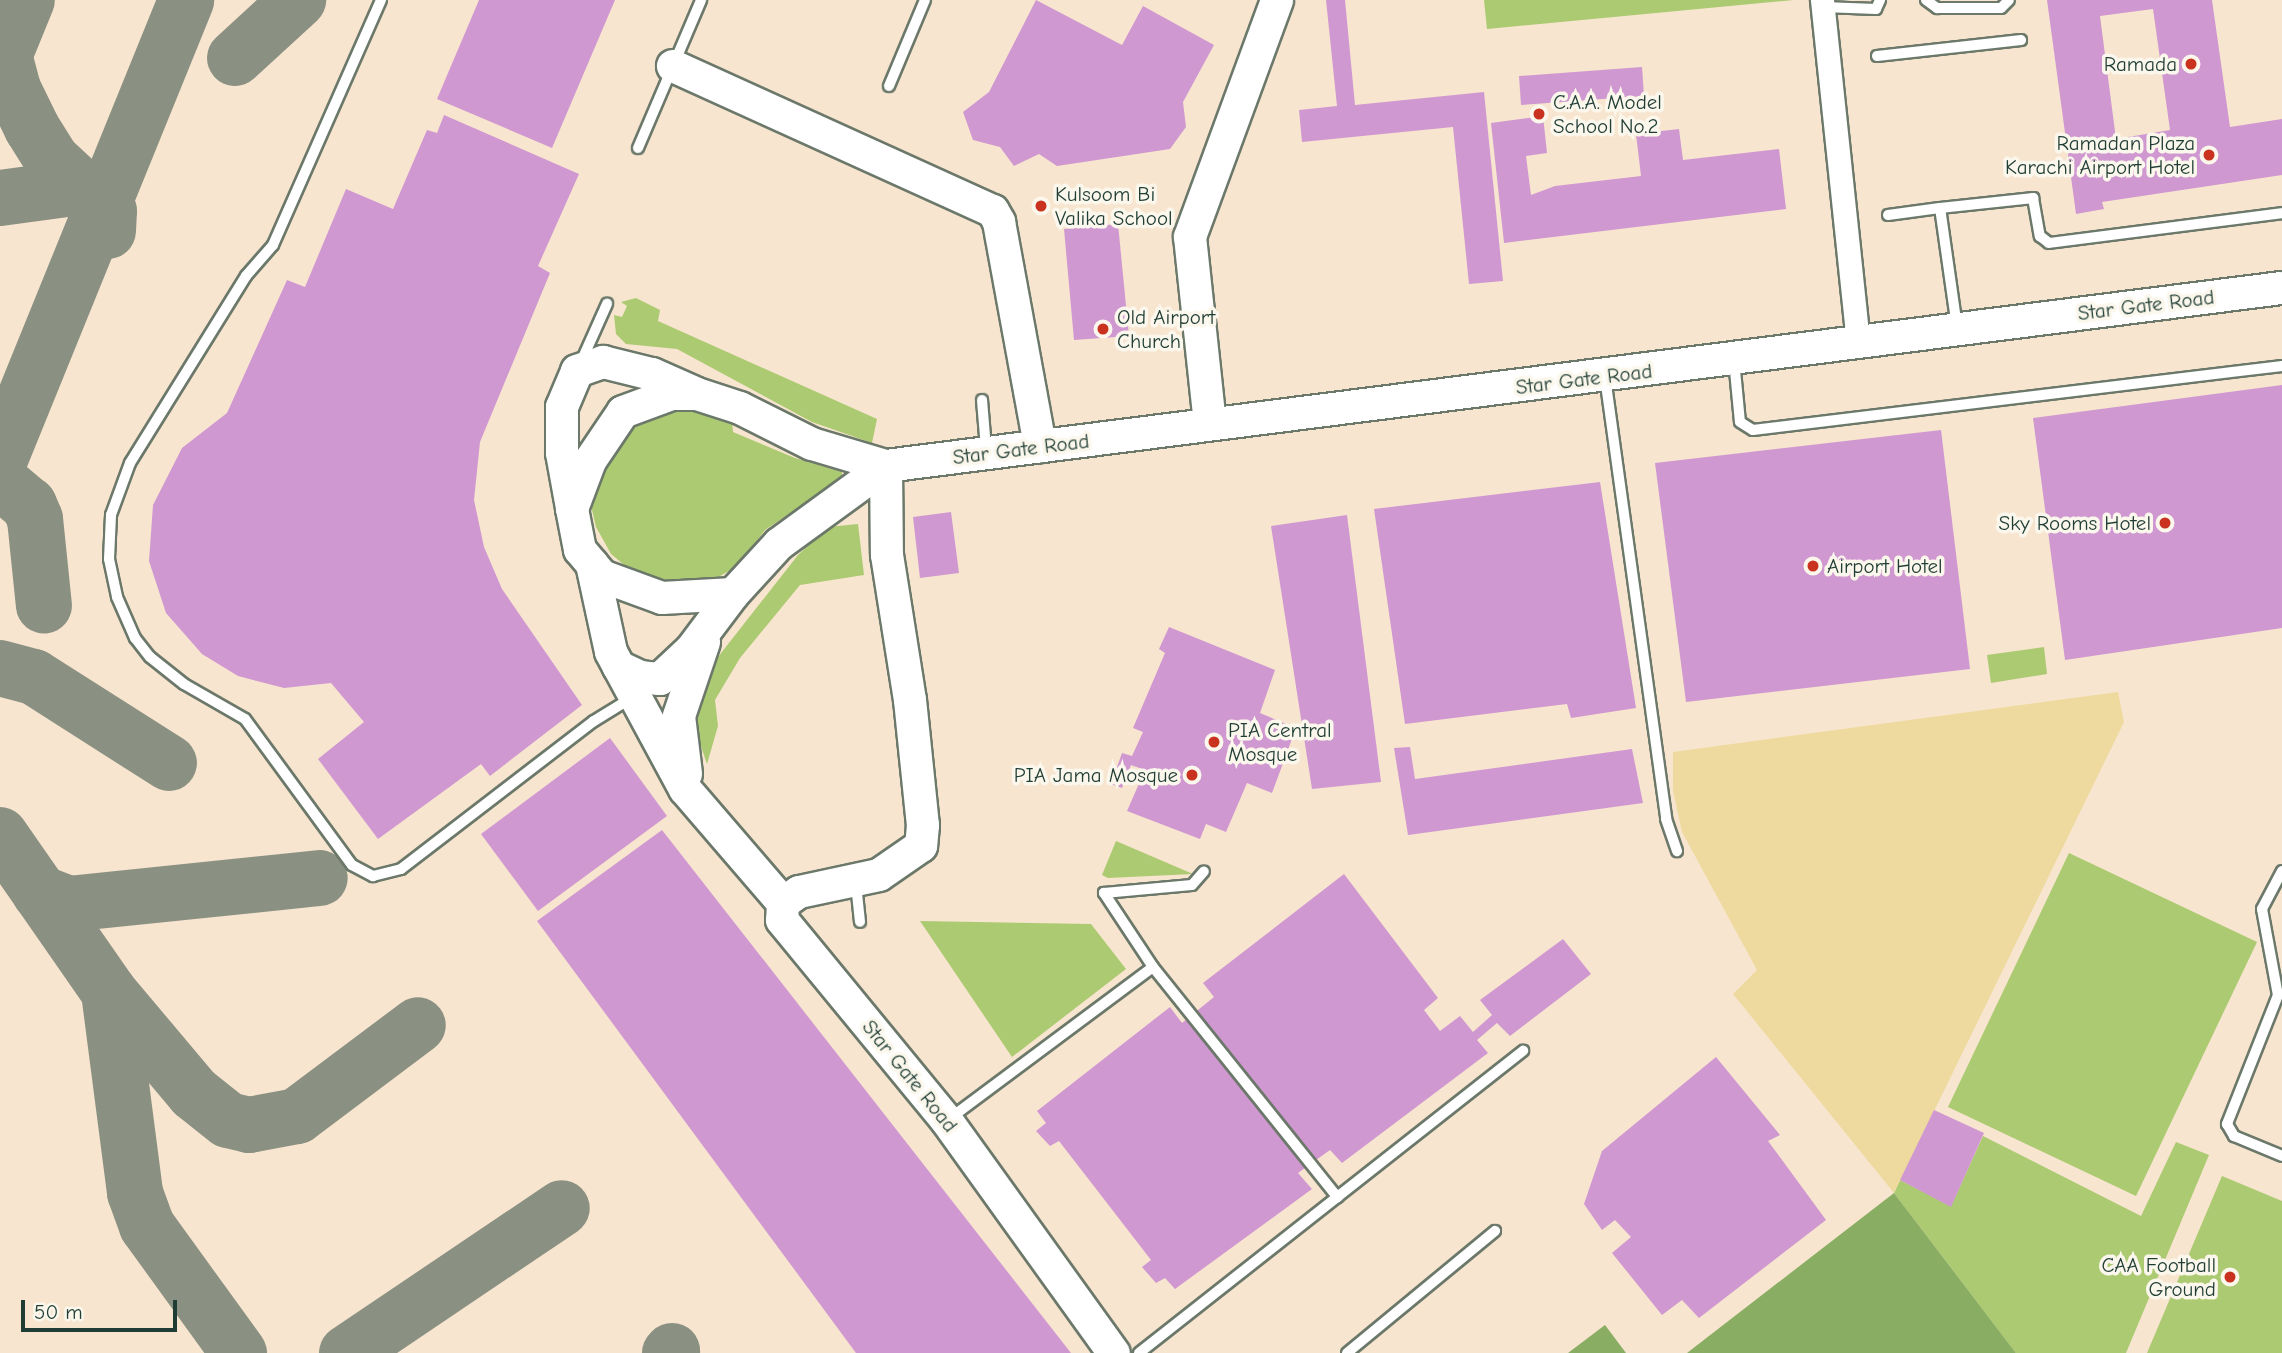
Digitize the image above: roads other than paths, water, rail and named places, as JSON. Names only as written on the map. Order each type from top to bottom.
[{"type":"street","points":[[1210,424],[1190,237],[1277,0]]},
{"type":"street","points":[[1823,4],[1858,342]]},
{"type":"street","points":[[673,65],[993,211],[1041,446]]},
{"type":"street","name":"Star Gate Road","points":[[886,466],[1605,377],[2282,288]]},
{"type":"street","points":[[733,594],[662,598],[603,576],[580,550],[562,453],[562,407],[577,371],[603,362],[652,374],[697,394],[740,408],[812,444],[886,466]]},
{"type":"street","points":[[572,509],[590,461],[623,412],[653,397],[697,394]]},
{"type":"street","points":[[620,667],[640,677],[660,679],[733,594],[789,535],[886,466]]},
{"type":"street","points":[[592,564],[611,652],[633,697],[689,793],[783,903],[799,892],[856,881],[899,863],[904,820],[868,521],[886,466]]},
{"type":"street","points":[[689,793],[679,716],[710,624]]},
{"type":"street","name":"Star Gate Road","points":[[783,903],[782,920],[797,942],[947,1121],[1114,1353]]},
{"type":"lane","points":[[381,0],[273,245],[246,276],[130,463],[111,515],[109,559],[117,597],[135,638],[149,657],[184,684],[245,719],[352,865],[373,876],[401,869],[594,721],[633,697]]},
{"type":"lane","points":[[638,148],[701,0]]},
{"type":"lane","points":[[889,86],[925,0]]},
{"type":"lane","points":[[1823,4],[1868,10],[1876,9],[1880,0]]},
{"type":"lane","points":[[1926,0],[1937,8],[2001,8],[2009,0]]},
{"type":"lane","points":[[1877,56],[2021,40]]},
{"type":"lane","points":[[1888,215],[2033,198],[2040,236],[2049,243],[2282,213]]},
{"type":"lane","points":[[1940,208],[1958,330]]},
{"type":"lane","points":[[577,371],[607,304]]},
{"type":"lane","points":[[1734,360],[1741,422],[1753,430],[2282,366]]},
{"type":"lane","points":[[1605,377],[1666,819],[1677,851]]},
{"type":"lane","points":[[982,400],[986,452]]},
{"type":"lane","points":[[1203,871],[1192,885],[1104,894],[1153,967],[1337,1197]]},
{"type":"lane","points":[[2282,871],[2262,909],[2278,995],[2227,1124],[2234,1136],[2282,1156]]},
{"type":"lane","points":[[856,881],[860,922]]},
{"type":"lane","points":[[947,1121],[1153,967]]},
{"type":"lane","points":[[1139,1353],[1523,1051]]},
{"type":"lane","points":[[1347,1353],[1495,1231]]},
{"type":"place","name":"Ramada","points":[[2191,64]]},
{"type":"place","name":"C.A.A. Model School No.2","points":[[1539,114]]},
{"type":"place","name":"Ramadan Plaza Karachi Airport Hotel","points":[[2209,155]]},
{"type":"place","name":"Kulsoom Bi Valika School","points":[[1041,206]]},
{"type":"place","name":"Old Airport Church","points":[[1103,329]]},
{"type":"place","name":"Sky Rooms Hotel","points":[[2165,523]]},
{"type":"place","name":"Airport Hotel","points":[[1813,566]]},
{"type":"place","name":"PIA Central Mosque","points":[[1214,742]]},
{"type":"place","name":"PIA Jama Mosque","points":[[1192,775]]},
{"type":"place","name":"CAA Football Ground","points":[[2230,1277]]}]
